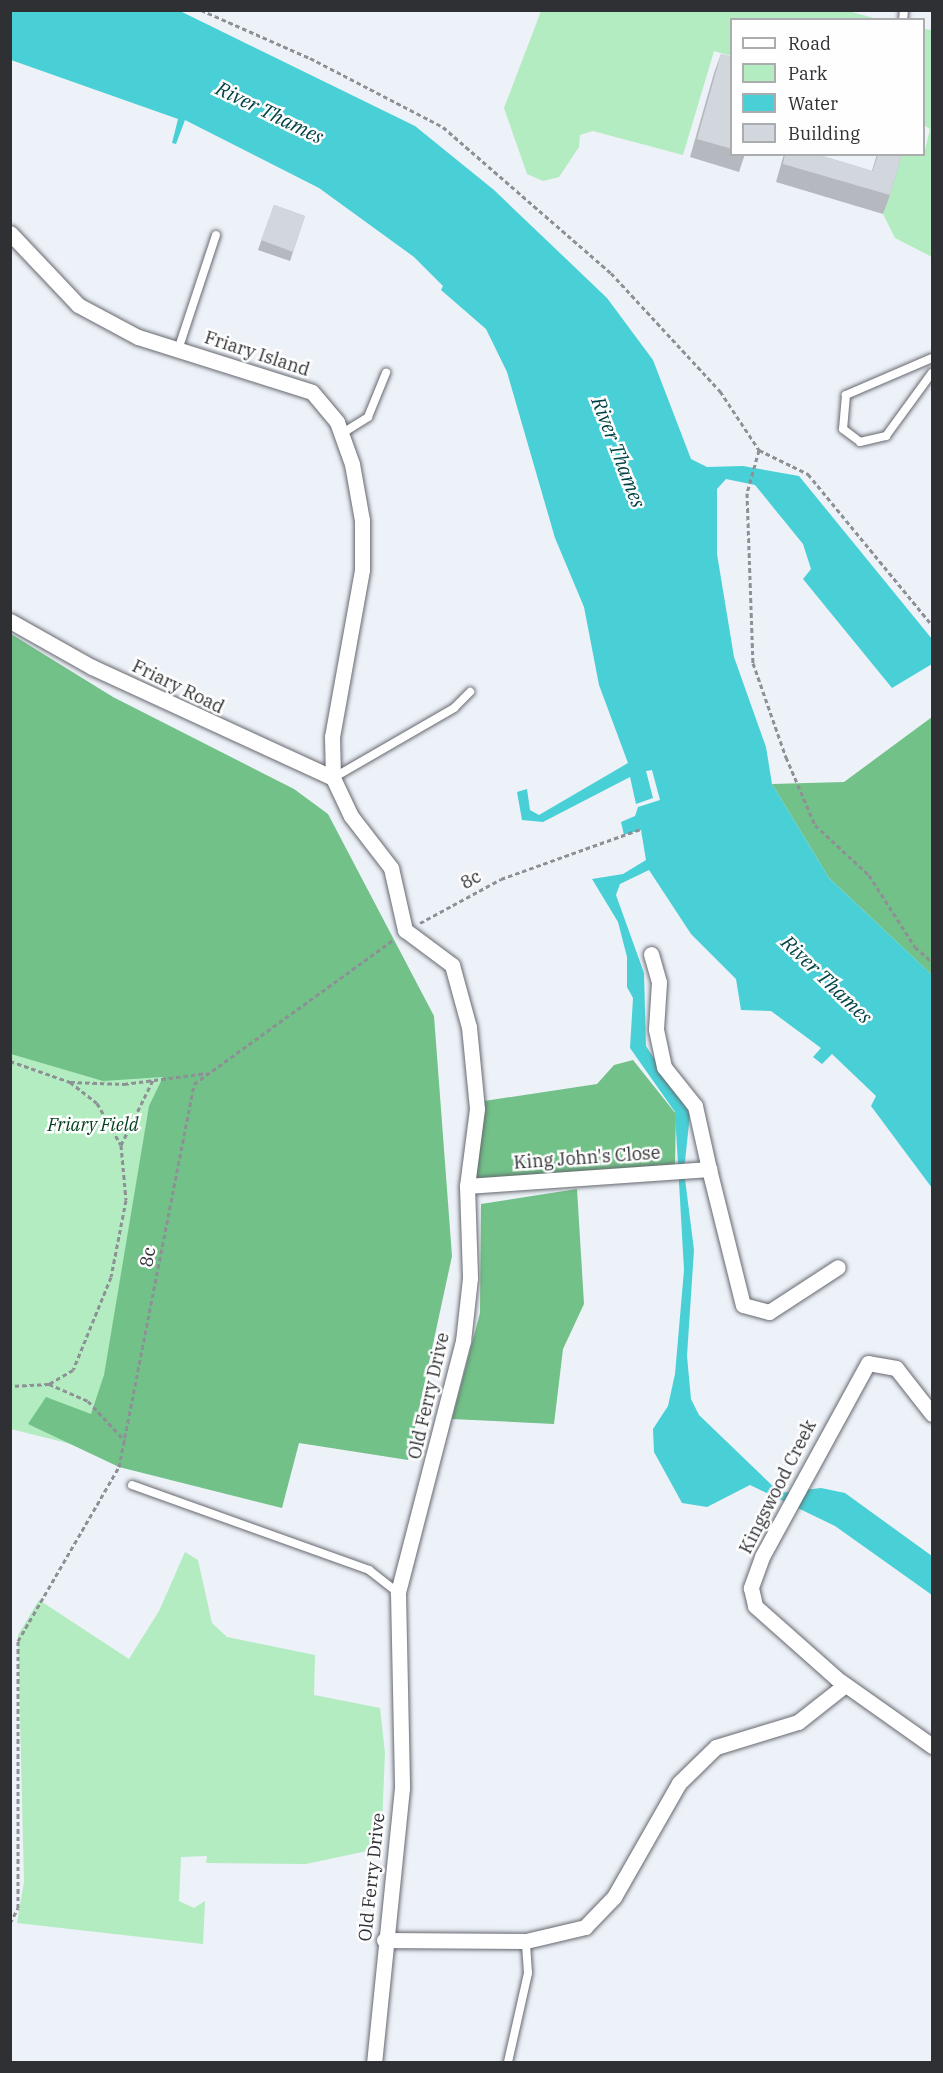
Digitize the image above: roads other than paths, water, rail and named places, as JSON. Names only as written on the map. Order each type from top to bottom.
[{"type":"street","name":"Friary Island","points":[[10,233],[78,304],[138,337],[312,392],[341,435],[362,520],[362,570],[332,737],[333,778]]},
{"type":"street","name":"Friary Road","points":[[10,621],[92,667],[333,778]]},
{"type":"street","name":"Old Ferry Drive","points":[[333,778],[351,816],[391,868],[405,930],[452,965],[469,1027],[477,1109],[467,1186],[470,1278],[463,1341],[398,1593],[402,1788],[384,1940],[374,2062]]},
{"type":"street","points":[[651,954],[659,982],[656,1029],[664,1067],[695,1106],[743,1305],[769,1312],[838,1267]]},
{"type":"street","name":"King John's Close","points":[[467,1186],[709,1169]]},
{"type":"street","name":"Kingswood Creek","points":[[933,1414],[896,1368],[868,1363],[786,1511],[751,1588],[755,1606],[845,1685],[933,1746]]},
{"type":"street","points":[[384,1940],[526,1941],[585,1927],[614,1897],[679,1783],[716,1747],[798,1722],[845,1685]]},
{"type":"lane","points":[[178,350],[216,235]]},
{"type":"lane","points":[[933,358],[846,395],[843,429],[861,442],[885,436],[933,373]]},
{"type":"lane","points":[[341,435],[368,417],[386,373]]},
{"type":"lane","points":[[333,778],[454,708],[470,692]]},
{"type":"lane","points":[[132,1485],[369,1570],[398,1593]]},
{"type":"lane","points":[[508,2062],[528,1972],[526,1941]]},
{"type":"water","name":"River Thames","points":[[10,11],[180,11],[415,126],[494,190],[607,298],[653,360],[691,459],[707,467],[743,466],[799,476],[932,639],[932,664],[892,688],[803,579],[811,569],[803,544],[755,485],[726,479],[717,489],[717,554],[734,657],[766,747],[772,784],[829,878],[932,975],[932,1188],[871,1106],[876,1096],[832,1054],[822,1064],[813,1057],[821,1048],[771,1011],[741,1010],[736,979],[691,934],[649,870],[620,884],[616,895],[644,973],[646,1046],[690,1114],[684,1171],[694,1250],[687,1356],[691,1399],[699,1415],[780,1493],[821,1488],[845,1493],[932,1556],[932,1595],[835,1526],[750,1485],[707,1507],[682,1503],[654,1452],[653,1429],[668,1406],[675,1374],[684,1270],[675,1112],[630,1048],[633,998],[627,987],[627,957],[618,922],[592,879],[623,874],[646,860],[641,830],[624,835],[621,822],[635,816],[638,807],[660,800],[652,770],[646,771],[653,798],[636,804],[630,777],[543,822],[522,820],[517,792],[527,789],[530,810],[539,815],[628,763],[599,685],[584,607],[555,538],[507,372],[486,329],[441,290],[443,286],[414,257],[319,188],[185,120],[176,144],[172,143],[178,119],[11,60]]},
{"type":"park label","name":"Friary Field","points":[[93,1125]]}]
